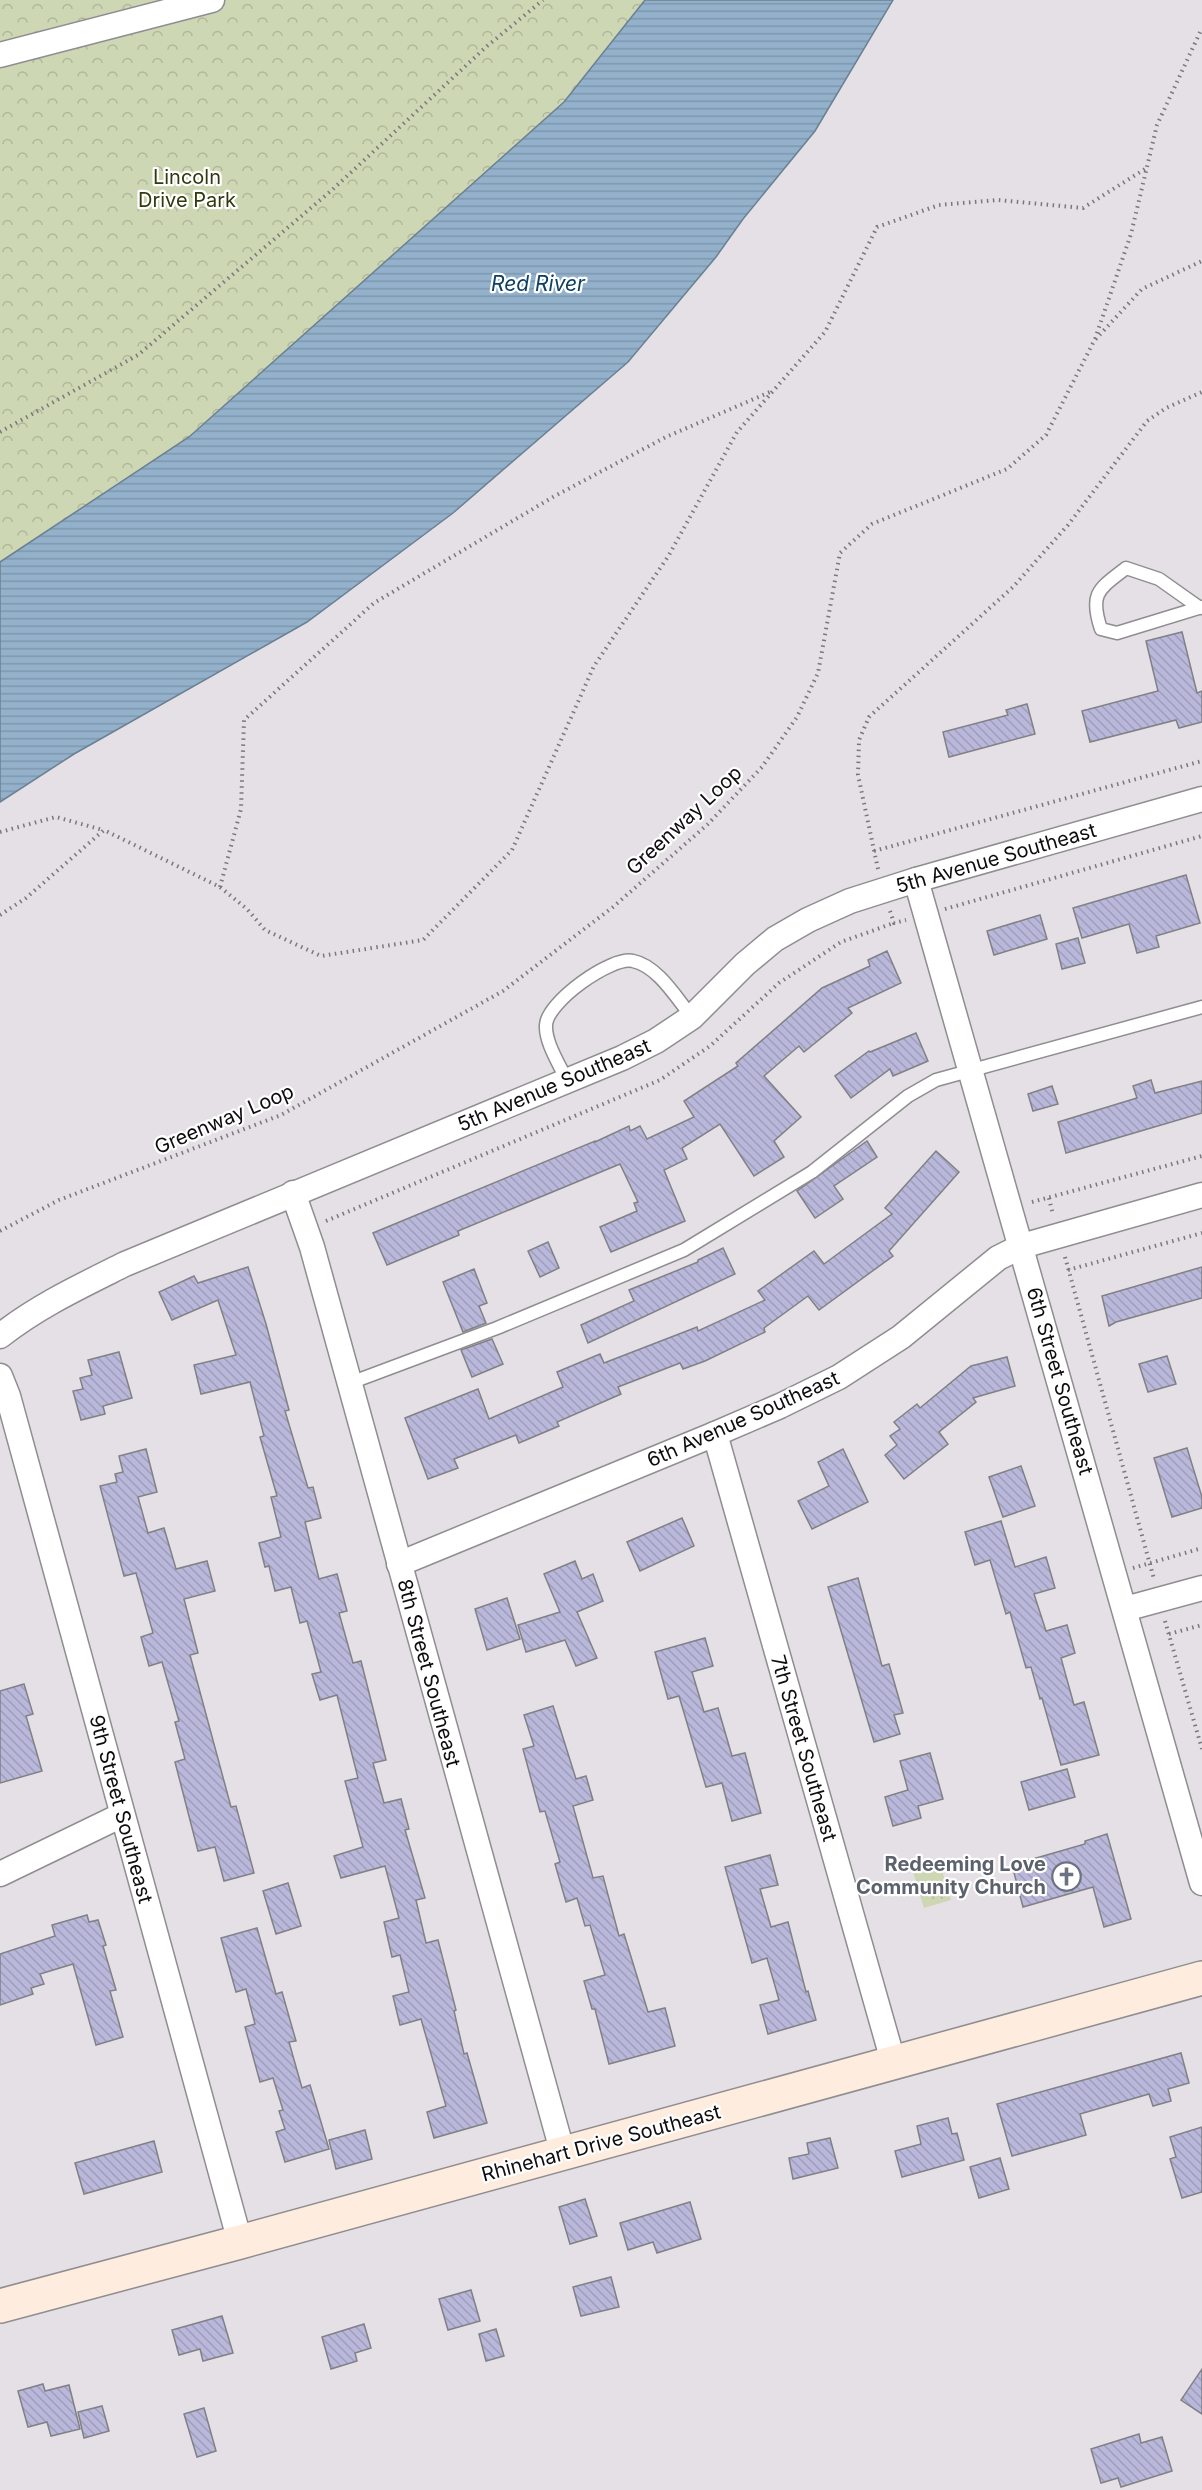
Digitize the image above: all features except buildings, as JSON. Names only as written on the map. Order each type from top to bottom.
[{"type":"street","points":[[0,56],[212,0]]},
{"type":"street","name":"5th Avenue Southeast","points":[[0,1336],[54,1299],[125,1264],[567,1081],[656,1041],[692,1017],[745,964],[775,939],[808,920],[850,901],[916,880],[1202,800]]},
{"type":"street","name":"6th Street Southeast","points":[[916,880],[1202,1883]]},
{"type":"street","name":"8th Street Southeast","points":[[293,1193],[307,1229],[563,2154]]},
{"type":"street","name":"6th Avenue Southeast","points":[[399,1564],[715,1434],[839,1377],[901,1337],[998,1257],[1022,1246],[1059,1234],[1202,1195]]},
{"type":"street","name":"9th Street Southeast","points":[[0,1376],[8,1396],[240,2242]]},
{"type":"street","name":"7th Street Southeast","points":[[715,1434],[893,2061]]},
{"type":"street","points":[[1125,1609],[1202,1588]]},
{"type":"street","points":[[0,1874],[122,1815]]},
{"type":"street","name":"Rhinehart Drive Southeast","points":[[0,2306],[1202,1978]]},
{"type":"lane","points":[[1126,568],[1159,579],[1201,608],[1117,633],[1101,628],[1094,608],[1101,588],[1126,568]]},
{"type":"lane","points":[[567,1081],[549,1041],[547,1018],[567,994],[611,964],[623,960],[647,966],[661,979],[692,1017]]},
{"type":"lane","points":[[350,1383],[497,1328],[684,1250],[812,1172],[908,1096],[936,1080],[1202,1007]]},
{"type":"path","points":[[0,432],[138,355],[332,190],[486,47],[543,0]]},
{"type":"path","points":[[1094,340],[1131,234],[1157,125],[1202,28]]},
{"type":"path","points":[[0,832],[57,817],[104,830],[220,887],[247,909],[265,930],[321,956],[423,940],[512,850],[594,666],[669,555],[737,432],[825,332],[877,227],[939,205],[998,200],[1083,208],[1145,169]]},
{"type":"path","name":"Greenway Loop","points":[[0,1231],[58,1200],[281,1115],[503,991],[613,907],[708,824],[762,767],[797,717],[818,673],[840,553],[872,524],[1007,470],[1046,435],[1094,340],[1142,289],[1202,261]]},
{"type":"path","points":[[220,887],[241,809],[244,720],[374,603],[553,497],[666,437],[774,391]]},
{"type":"path","points":[[1202,392],[1166,408],[1147,421],[1068,525],[1013,587],[868,717],[859,740],[858,775],[874,851],[894,923],[1202,836]]},
{"type":"path","points":[[874,851],[1202,761]]},
{"type":"path","points":[[0,915],[26,898],[104,830]]},
{"type":"path","points":[[1011,1208],[1202,1156]]},
{"type":"path","points":[[1049,1198],[1202,1749]]},
{"type":"path","points":[[1068,1270],[1202,1233]]},
{"type":"path","points":[[1115,1573],[1202,1548]]},
{"type":"path","points":[[1169,1634],[1202,1624]]},
{"type":"green space","name":"Lincoln Drive Park","points":[[0,0],[645,0],[564,102],[189,437],[0,562]]},
{"type":"green space","points":[[940,1864],[951,1900],[924,1908],[913,1872]]},
{"type":"water","name":"Red River","points":[[645,0],[893,0],[815,131],[743,219],[716,257],[628,362],[453,513],[307,622],[74,754],[0,802],[0,562],[189,437],[564,102]]},
{"type":"place","name":"Redeeming Love Community Church","points":[[1067,1876]]}]
